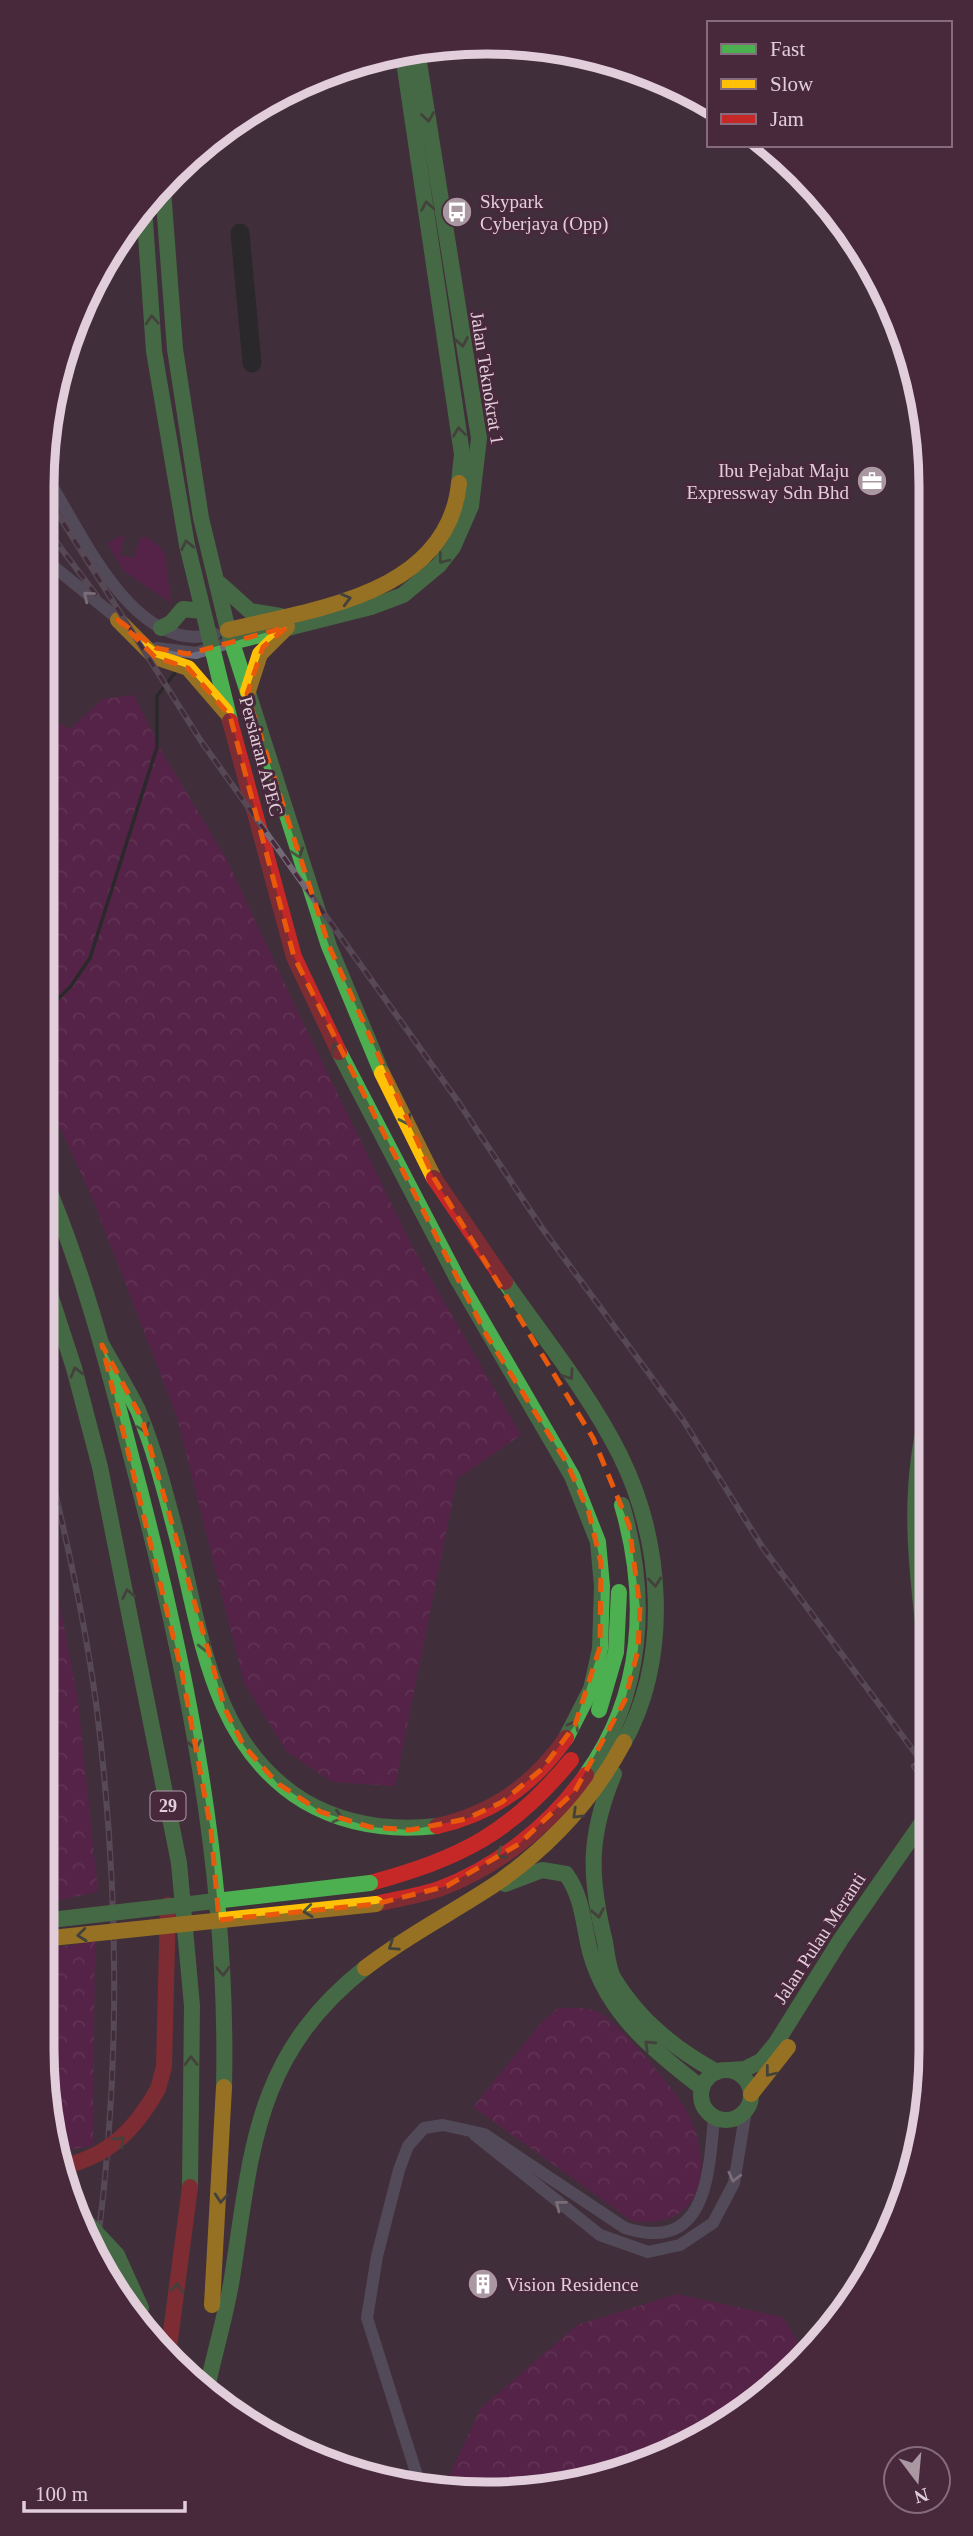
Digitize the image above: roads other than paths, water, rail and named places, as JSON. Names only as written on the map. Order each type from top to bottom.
[{"type":"main road","name":"Jalan Teknokrat 1","points":[[284,622],[374,606],[415,587],[442,562],[473,504],[479,477],[479,438],[419,60]]},
{"type":"main road","name":"Jalan Teknokrat 1","points":[[230,636],[284,622],[369,593],[397,580],[424,561],[452,523],[459,503],[462,454],[404,63]]},
{"type":"main road","name":"Persiaran APEC","points":[[164,199],[175,349],[201,518],[230,636],[329,946],[377,1062],[434,1178]]},
{"type":"main road","name":"Persiaran APEC","points":[[145,222],[155,351],[184,534],[210,642],[295,957],[349,1073],[458,1280]]},
{"type":"main road","points":[[218,582],[240,607],[284,622],[263,647],[247,694]]},
{"type":"main road","points":[[161,628],[171,623],[183,609],[202,611]]},
{"type":"main road","points":[[118,620],[155,657],[188,668],[230,716]]},
{"type":"main road","points":[[434,1178],[611,1440],[645,1520],[652,1548],[657,1606],[654,1651],[643,1705],[598,1812],[593,1836],[594,1889],[605,1950],[613,1977],[622,1991],[659,2035],[683,2053],[744,2078],[751,2094],[746,2110],[731,2119],[714,2117],[703,2105],[702,2088],[706,2080],[723,2071]]},
{"type":"main road","points":[[54,1938],[376,1904],[447,1886],[519,1844],[575,1791],[603,1748],[625,1700],[638,1650],[640,1608],[635,1554],[629,1525],[611,1475],[593,1438],[509,1308],[434,1178]]},
{"type":"main road","name":"29","points":[[54,1208],[102,1345],[179,1660],[212,1843],[223,1975],[225,2085],[222,2186],[208,2379]]},
{"type":"main road","points":[[102,1345],[142,1419],[182,1552],[210,1667],[225,1709],[244,1746],[278,1783],[321,1812],[370,1827],[410,1830],[467,1819],[502,1802],[542,1769],[575,1725],[589,1693],[600,1647],[603,1615],[601,1563],[589,1513],[567,1463],[487,1336],[458,1280]]},
{"type":"main road","points":[[458,1280],[507,1344],[589,1472]]},
{"type":"main road","name":"29","points":[[54,1303],[69,1344],[93,1434],[183,1889],[190,1978],[190,2191],[170,2343]]},
{"type":"main road","points":[[919,1453],[915,1470],[919,1570]]},
{"type":"main road","points":[[54,1920],[370,1883],[440,1863],[470,1850],[509,1826],[570,1761],[605,1696],[615,1657],[620,1614],[618,1560],[608,1520]]},
{"type":"main road","points":[[70,2164],[107,2152],[139,2124],[158,2089],[164,2067],[168,1890],[144,1683]]},
{"type":"main road","points":[[209,2380],[230,2287],[253,2145],[268,2091],[299,2037],[342,1984],[389,1948],[530,1858],[588,1803],[633,1731]]},
{"type":"main road","name":"Jalan Pulau Meranti","points":[[723,2071],[745,2068],[761,2060],[776,2043],[841,1939],[919,1827]]},
{"type":"main road","name":"Jalan Pulau Meranti","points":[[751,2094],[786,2050],[850,1946],[919,1848]]},
{"type":"main road","points":[[458,1905],[527,1873],[542,1870],[566,1874],[577,1894],[599,1983],[609,2001],[649,2046],[702,2088]]},
{"type":"main road","points":[[93,2227],[112,2245],[132,2277],[139,2306]]},
{"type":"street","points":[[54,489],[114,585],[144,618],[182,636],[210,642]]},
{"type":"street","points":[[54,567],[156,648],[187,653],[230,636]]},
{"type":"street","points":[[472,2132],[478,2140],[600,2235],[648,2252],[680,2245],[713,2223],[734,2183],[746,2110]]},
{"type":"street","points":[[417,2476],[367,2318],[367,2301],[398,2170],[408,2146],[424,2128],[443,2125],[484,2134],[625,2228],[659,2234],[683,2223],[701,2204],[710,2168],[714,2117]]},
{"type":"waterway","points":[[240,233],[252,363]]},
{"type":"waterway","points":[[54,1003],[71,986],[90,958],[157,747],[157,696],[175,673]]},
{"type":"railway","points":[[54,508],[201,741],[457,1100],[542,1228],[683,1420],[763,1548],[919,1758]]},
{"type":"railway","points":[[54,539],[97,596]]},
{"type":"railway","points":[[54,1490],[72,1569],[96,1703],[104,1771],[113,1907],[110,2112],[98,2239]]},
{"type":"railway","points":[[914,1766],[919,1773]]},
{"type":"place","name":"Skypark Cyberjaya (Opp)","points":[[457,212]]},
{"type":"place","name":"Ibu Pejabat Maju Expressway Sdn Bhd","points":[[872,481]]},
{"type":"place","name":"Vision Residence","points":[[483,2284]]}]
